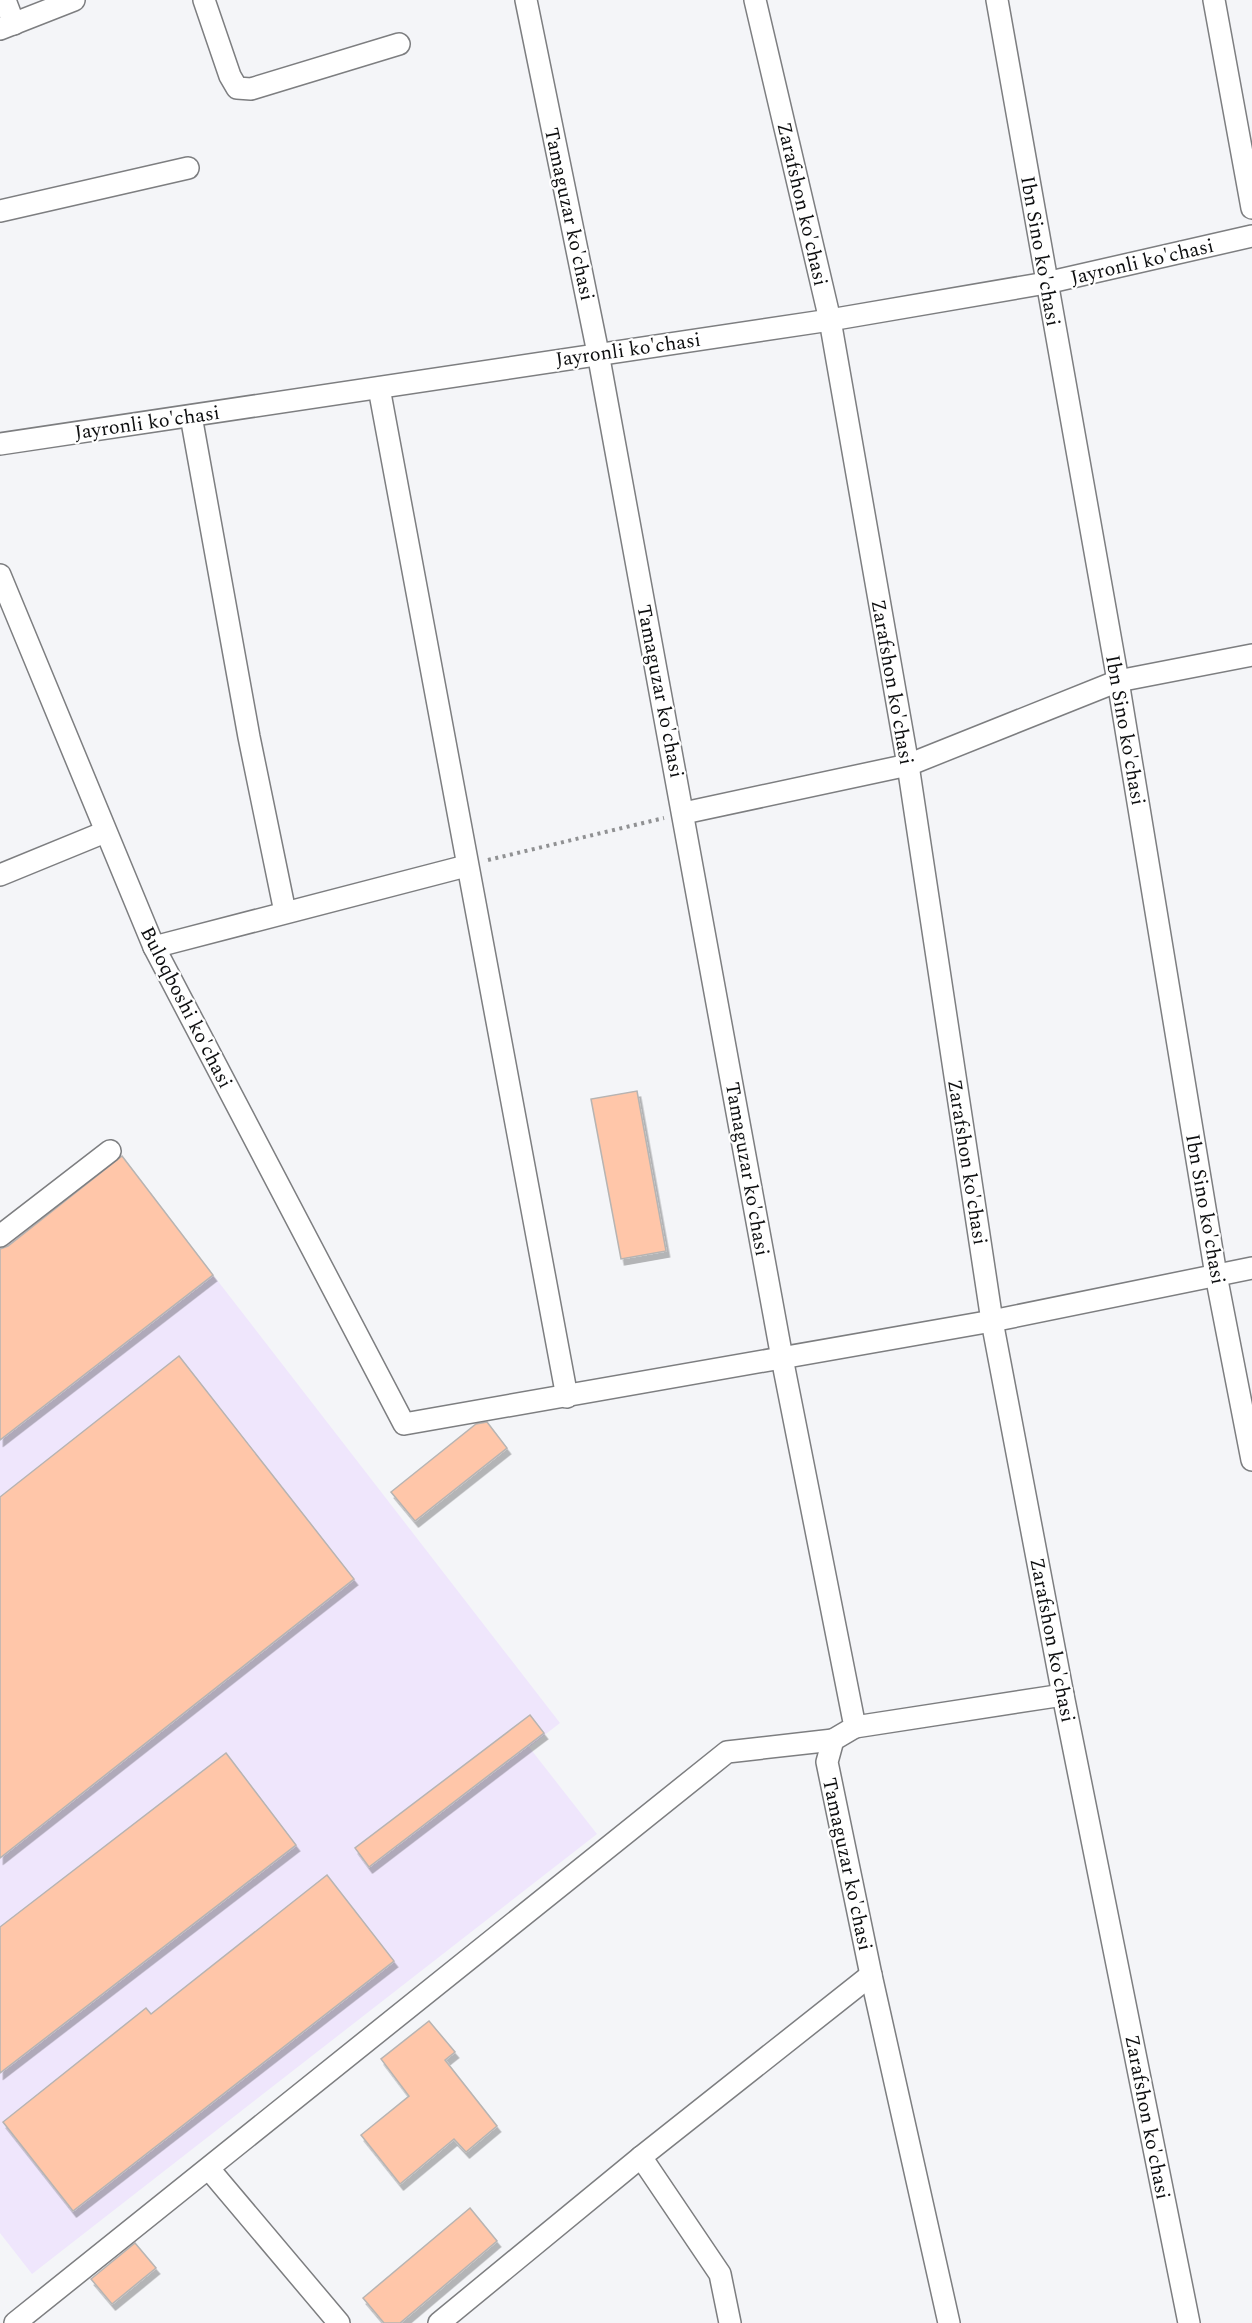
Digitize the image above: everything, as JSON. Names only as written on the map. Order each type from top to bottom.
[{"type":"street","points":[[5,0],[7,26],[74,0]]},
{"type":"street","points":[[204,0],[230,76],[237,88],[251,89],[399,44]]},
{"type":"street","name":"Tamaguzar ko'chasi","points":[[526,0],[598,353],[782,1358],[855,1727]]},
{"type":"street","name":"Zarafshon ko'chasi","points":[[755,0],[830,320],[908,765],[992,1321],[1063,1695],[1189,2323]]},
{"type":"street","name":"Ibn Sino ko'chasi","points":[[997,0],[1118,681],[1216,1275],[1252,1460]]},
{"type":"street","points":[[1214,0],[1252,208]]},
{"type":"street","points":[[0,211],[188,168]]},
{"type":"street","name":"Jayronli ko'chasi","points":[[0,444],[830,320],[1046,283],[1252,236]]},
{"type":"street","points":[[378,388],[567,1397],[992,1321],[1252,1268]]},
{"type":"street","points":[[191,416],[249,737],[285,912]]},
{"type":"street","name":"Buloqboshi ko'chasi","points":[[0,575],[154,947],[404,1424],[567,1397]]},
{"type":"street","points":[[684,813],[908,765],[1118,681],[1252,655]]},
{"type":"street","points":[[0,875],[105,832]]},
{"type":"street","points":[[154,947],[466,866]]},
{"type":"street","points":[[0,1236],[110,1151]]},
{"type":"street","points":[[15,2323],[727,1752],[833,1740],[855,1727],[1063,1695]]},
{"type":"street","name":"Tamaguzar ko'chasi","points":[[833,1740],[827,1762],[871,1974],[949,2323]]},
{"type":"street","points":[[439,2323],[641,2157],[871,1974]]},
{"type":"street","points":[[641,2157],[720,2274],[730,2323]]},
{"type":"street","points":[[209,2169],[339,2323]]},
{"type":"path","points":[[466,866],[684,813]]},
{"type":"shaded area","points":[[121,1156],[560,1723],[529,1747],[597,1834],[32,2274],[0,2233],[0,1249]]},
{"type":"building","points":[[637,1091],[666,1251],[621,1259],[591,1099]]},
{"type":"building","points":[[122,1156],[213,1275],[0,1440],[0,1249],[8,1246]]},
{"type":"building","points":[[179,1356],[354,1579],[0,1858],[0,1497]]},
{"type":"building","points":[[487,1422],[507,1448],[415,1521],[391,1492],[476,1424]]},
{"type":"building","points":[[530,1715],[544,1733],[369,1867],[355,1848]]},
{"type":"building","points":[[226,1753],[296,1845],[0,2073],[0,1927]]},
{"type":"building","points":[[327,1875],[394,1961],[73,2211],[3,2122],[146,2008],[151,2014]]},
{"type":"building","points":[[429,2021],[455,2052],[445,2060],[497,2126],[466,2152],[454,2139],[400,2184],[361,2135],[409,2096],[381,2059]]},
{"type":"building","points":[[470,2208],[497,2241],[400,2323],[384,2323],[363,2298]]},
{"type":"building","points":[[135,2243],[156,2268],[112,2304],[91,2279]]}]
